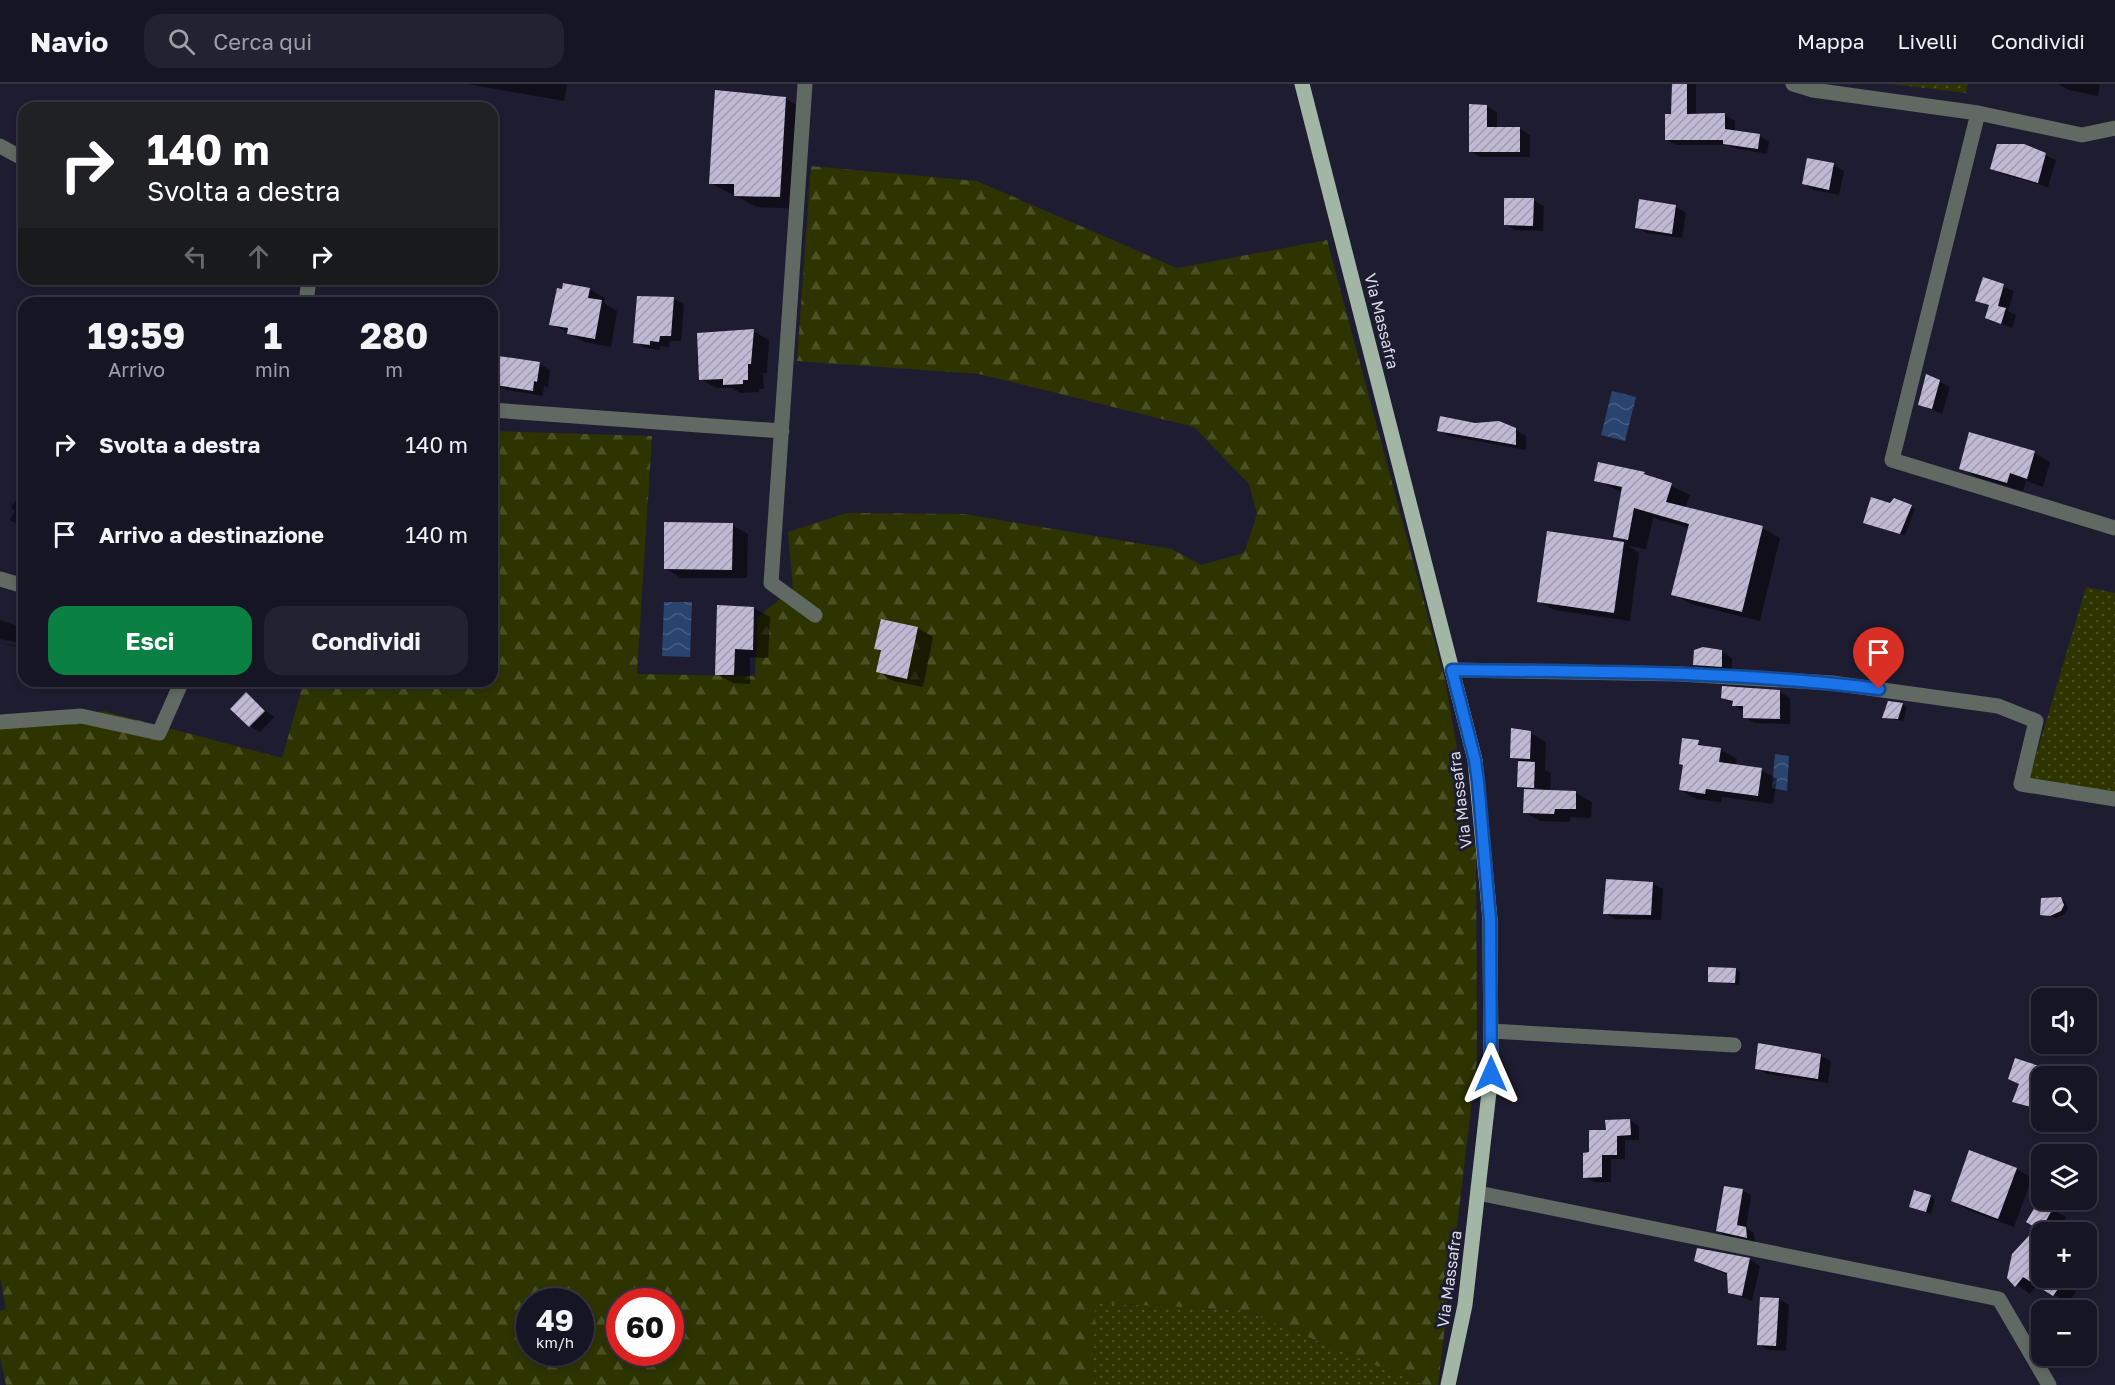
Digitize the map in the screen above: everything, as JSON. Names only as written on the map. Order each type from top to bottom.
[{"type":"main road","name":"Via Massafra","points":[[1302,84],[1475,760],[1490,919],[1491,1074],[1466,1305],[1448,1385]]},
{"type":"street","points":[[805,84],[771,584],[815,615]]},
{"type":"street","points":[[1793,84],[1813,90],[1978,113],[2082,135],[2115,128]]},
{"type":"street","points":[[1978,113],[1892,460],[2115,528]]},
{"type":"street","points":[[0,146],[18,156]]},
{"type":"street","points":[[498,410],[782,431]]},
{"type":"street","points":[[0,579],[18,584]]},
{"type":"street","points":[[1452,670],[1679,674],[1832,683],[1998,706],[2036,721],[2020,784],[2115,799]]},
{"type":"street","points":[[0,722],[81,716],[159,733],[179,687]]},
{"type":"street","points":[[1491,1031],[1734,1045]]},
{"type":"street","points":[[1478,1193],[1999,1299],[2049,1385]]},
{"type":"green space","points":[[1891,84],[1968,84],[1966,93]]},
{"type":"green space","points":[[811,166],[977,181],[1177,268],[1327,240],[1445,680],[1476,853],[1477,1059],[1438,1385],[1424,1385],[1243,1310],[1096,1303],[1090,1385],[6,1385],[0,1357],[0,1311],[6,1309],[0,1278],[0,720],[104,711],[282,758],[302,687],[498,687],[498,431],[652,436],[637,674],[755,676],[758,617],[793,588],[788,532],[846,513],[964,514],[1172,549],[1201,565],[1244,553],[1257,514],[1249,484],[1194,427],[979,374],[797,361]]},
{"type":"green space","points":[[2086,587],[2115,593],[2115,794],[2029,779]]},
{"type":"green space","points":[[1095,1303],[1243,1310],[1424,1385],[1090,1385]]},
{"type":"water","points":[[1612,391],[1636,397],[1625,441],[1601,435]]},
{"type":"water","points":[[664,602],[692,602],[690,657],[662,656]]},
{"type":"water","points":[[1775,754],[1789,756],[1787,791],[1772,788]]},
{"type":"building","points":[[1672,84],[1687,84],[1687,114],[1725,113],[1725,129],[1760,134],[1758,149],[1723,144],[1723,140],[1665,140],[1665,114],[1671,114]]},
{"type":"building","points":[[715,90],[786,97],[780,197],[734,196],[734,184],[709,184]]},
{"type":"building","points":[[1469,104],[1487,105],[1487,127],[1520,127],[1520,152],[1469,152]]},
{"type":"building","points":[[1997,144],[2024,144],[2046,153],[2038,183],[1990,169]]},
{"type":"building","points":[[1807,158],[1834,163],[1829,190],[1802,184]]},
{"type":"building","points":[[1504,198],[1534,198],[1533,226],[1504,225]]},
{"type":"building","points":[[1639,199],[1676,205],[1672,234],[1635,228]]},
{"type":"building","points":[[1983,277],[2004,284],[1998,306],[2006,308],[2001,324],[1985,318],[1989,305],[1975,301]]},
{"type":"building","points":[[563,283],[590,288],[588,298],[602,300],[595,339],[567,334],[568,328],[549,325],[557,288],[562,289]]},
{"type":"building","points":[[637,296],[674,297],[671,336],[660,336],[659,342],[650,341],[650,345],[633,343]]},
{"type":"building","points":[[754,329],[751,364],[748,364],[748,380],[743,380],[743,384],[723,385],[723,379],[699,380],[697,333]]},
{"type":"building","points":[[498,356],[540,362],[533,391],[498,385]]},
{"type":"building","points":[[1926,374],[1940,380],[1932,409],[1918,405]]},
{"type":"building","points":[[1440,416],[1475,423],[1499,421],[1516,428],[1516,445],[1437,431]]},
{"type":"building","points":[[1969,432],[2035,451],[2027,479],[2010,473],[2007,483],[1959,469]]},
{"type":"building","points":[[1598,462],[1645,472],[1644,474],[1672,483],[1666,502],[1763,526],[1742,612],[1671,595],[1689,524],[1634,508],[1628,540],[1613,537],[1622,487],[1594,481]]},
{"type":"building","points":[[1871,497],[1890,503],[1894,498],[1912,505],[1900,534],[1863,523]]},
{"type":"building","points":[[664,522],[733,523],[732,570],[664,569]]},
{"type":"building","points":[[1547,531],[1624,542],[1614,613],[1537,602]]},
{"type":"building","points":[[717,605],[754,607],[753,650],[735,649],[734,675],[715,675]]},
{"type":"building","points":[[881,619],[918,627],[907,679],[876,672],[881,650],[874,649]]},
{"type":"building","points":[[1703,647],[1722,650],[1722,667],[1693,665],[1694,650]]},
{"type":"building","points":[[1722,686],[1780,690],[1780,719],[1743,718],[1743,706],[1732,706],[1733,701],[1721,698]]},
{"type":"building","points":[[246,692],[265,711],[249,727],[230,709]]},
{"type":"building","points":[[1888,701],[1903,703],[1898,719],[1882,718]]},
{"type":"building","points":[[1511,728],[1531,731],[1530,759],[1510,758]]},
{"type":"building","points":[[1682,738],[1699,740],[1698,745],[1721,748],[1719,762],[1762,768],[1758,796],[1706,789],[1705,794],[1679,790],[1683,765],[1679,764]]},
{"type":"building","points":[[1518,761],[1535,762],[1534,788],[1517,787]]},
{"type":"building","points":[[1524,789],[1576,791],[1576,809],[1555,809],[1554,814],[1523,813]]},
{"type":"building","points":[[1606,879],[1653,882],[1651,915],[1603,914]]},
{"type":"building","points":[[2061,897],[2064,905],[2061,911],[2050,916],[2040,915],[2041,898]]},
{"type":"building","points":[[1708,967],[1736,968],[1735,983],[1708,982]]},
{"type":"building","points":[[1758,1043],[1821,1054],[1818,1079],[1755,1069]]},
{"type":"building","points":[[2015,1058],[2039,1066],[2031,1066],[2031,1107],[2012,1102],[2019,1084],[2008,1079]]},
{"type":"building","points":[[1630,1119],[1631,1135],[1617,1136],[1617,1155],[1602,1155],[1602,1177],[1583,1178],[1583,1153],[1589,1152],[1589,1130],[1606,1130],[1605,1120]]},
{"type":"building","points":[[1969,1150],[2017,1168],[1998,1219],[1951,1201]]},
{"type":"building","points":[[1724,1186],[1743,1189],[1737,1225],[1746,1227],[1747,1238],[1716,1231]]},
{"type":"building","points":[[1914,1190],[1931,1195],[1926,1212],[1909,1207]]},
{"type":"building","points":[[2033,1210],[2052,1210],[2045,1222],[2031,1222],[2031,1225],[2026,1222]]},
{"type":"building","points":[[2031,1233],[2031,1282],[2023,1277],[2015,1287],[2007,1278],[2012,1254]]},
{"type":"building","points":[[1697,1248],[1750,1258],[1742,1296],[1728,1293],[1727,1273],[1694,1261]]},
{"type":"building","points":[[2040,1288],[2059,1288],[2053,1296]]},
{"type":"building","points":[[1760,1297],[1779,1298],[1776,1346],[1757,1345]]},
{"type":"route","points":[[1491,1074],[1490,919],[1478,782],[1475,760],[1452,670],[1679,674],[1832,683],[1879,689]]}]
